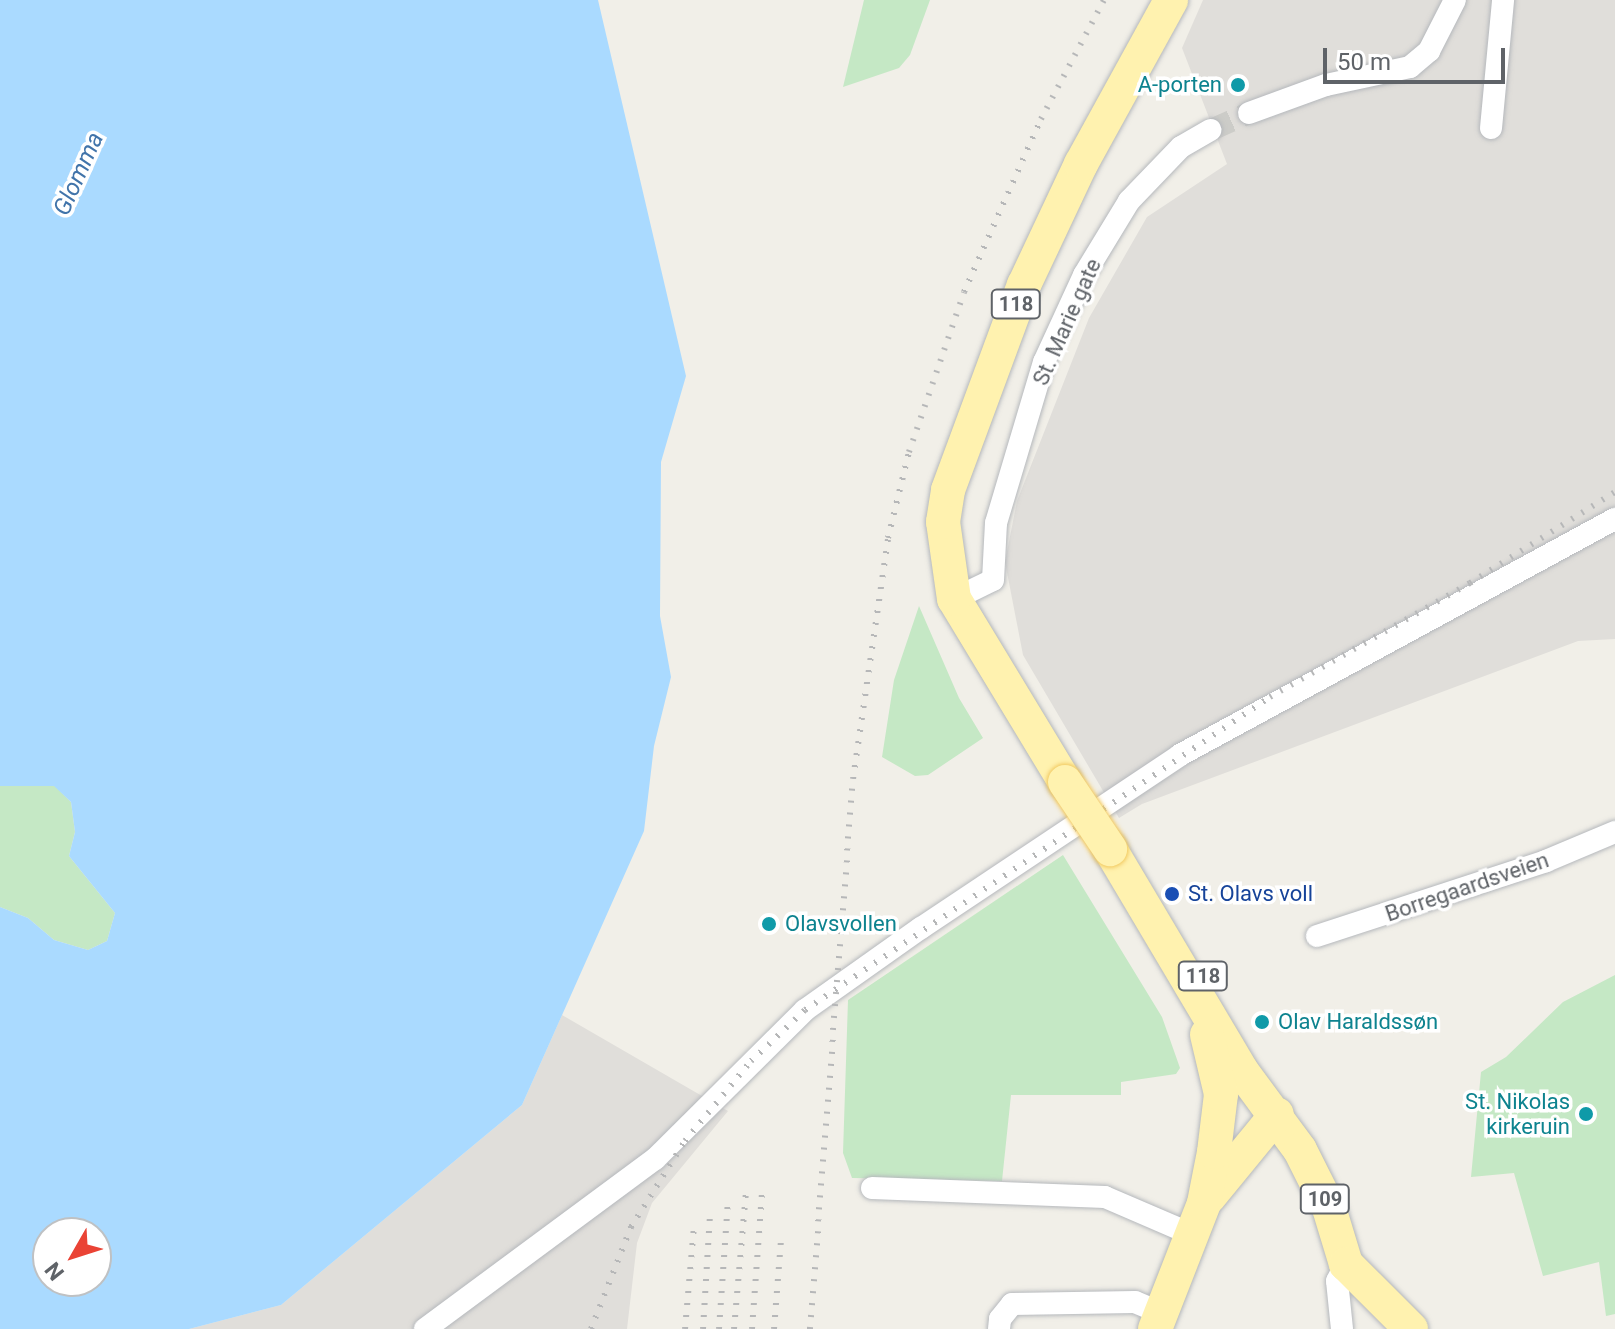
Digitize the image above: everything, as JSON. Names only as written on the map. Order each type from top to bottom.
[{"type":"main road","name":"118","points":[[1171,0],[1081,164],[1018,299],[962,450],[964,596],[996,671],[1110,849],[1241,1070],[1277,1114]]},
{"type":"main road","name":"118","points":[[1110,849],[1154,899],[1255,1058],[1277,1114]]},
{"type":"main road","name":"118","points":[[1158,1321],[1198,1219],[1221,1094],[1214,1055],[1189,982]]},
{"type":"main road","name":"118","points":[[1198,1219],[1277,1114]]},
{"type":"main road","name":"109","points":[[1277,1114],[1317,1181],[1346,1264],[1411,1329]]},
{"type":"street","points":[[1249,113],[1326,85],[1410,67],[1429,51],[1455,0]]},
{"type":"street","points":[[1491,128],[1503,0]]},
{"type":"street","name":"St. Marie gate","points":[[964,596],[993,580],[996,523],[1009,479],[1044,362],[1084,275],[1129,201],[1181,147],[1211,130]]},
{"type":"street","points":[[425,1329],[655,1159],[805,1010],[921,928],[1193,747],[1615,519]]},
{"type":"street","name":"Borregaardsveien","points":[[1317,936],[1546,861],[1615,832]]},
{"type":"street","points":[[872,1188],[1105,1197],[1198,1219]]},
{"type":"street","points":[[1342,1329],[1337,1281],[1346,1264]]},
{"type":"street","points":[[999,1329],[1000,1319],[1012,1304],[1135,1302],[1158,1321]]},
{"type":"shaded area","points":[[1203,0],[1615,0],[1615,639],[1578,641],[1142,804],[1119,818],[1023,655],[1005,562],[1017,501],[1089,318],[1147,217],[1227,164],[1182,48]]},
{"type":"shaded area","points":[[562,1015],[728,1111],[652,1203],[637,1243],[627,1329],[189,1329],[281,1305],[522,1105]]},
{"type":"green space","points":[[864,0],[930,0],[910,55],[899,68],[843,87]]},
{"type":"green space","points":[[919,606],[959,698],[983,738],[928,775],[915,776],[882,757],[894,680]]},
{"type":"green space","points":[[0,786],[55,786],[71,802],[75,832],[69,856],[115,913],[107,941],[88,950],[54,940],[28,918],[0,907]]},
{"type":"green space","points":[[1063,855],[1162,1017],[1180,1068],[1176,1074],[1121,1082],[1121,1095],[1011,1095],[1002,1181],[852,1178],[843,1153],[848,1000]]},
{"type":"green space","points":[[1615,975],[1615,1314],[1606,1316],[1599,1262],[1543,1276],[1514,1173],[1471,1177],[1481,1072],[1506,1057],[1563,1002]]},
{"type":"water","name":"Glomma","points":[[0,0],[598,0],[686,376],[661,462],[660,616],[671,677],[654,746],[644,831],[522,1105],[281,1305],[189,1329],[0,1329],[0,907],[28,918],[54,940],[88,950],[107,941],[115,913],[69,856],[75,832],[71,802],[54,786],[0,786]]},
{"type":"tunnel","points":[[1211,130],[1249,113]]},
{"type":"railway","points":[[810,1329],[853,779],[888,538],[909,452],[964,292],[1041,119],[1104,0]]},
{"type":"railway","points":[[591,1329],[631,1227],[685,1141],[751,1061],[805,1010],[1270,697],[1470,583],[1615,492]]},
{"type":"railway","points":[[734,1329],[746,1191]]},
{"type":"railway","points":[[752,1329],[762,1193]]},
{"type":"railway","points":[[719,1329],[728,1201]]},
{"type":"railway","points":[[703,1329],[710,1215]]},
{"type":"railway","points":[[685,1329],[694,1227]]},
{"type":"railway","points":[[774,1329],[781,1240]]},
{"type":"place","name":"A-porten","points":[[1238,85]]},
{"type":"place","name":"St. Olavs voll","points":[[1172,894]]},
{"type":"place","name":"Olavsvollen","points":[[769,924]]},
{"type":"place","name":"Olav Haraldssøn","points":[[1262,1022]]},
{"type":"place","name":"St. Nikolas kirkeruin","points":[[1586,1114]]}]
